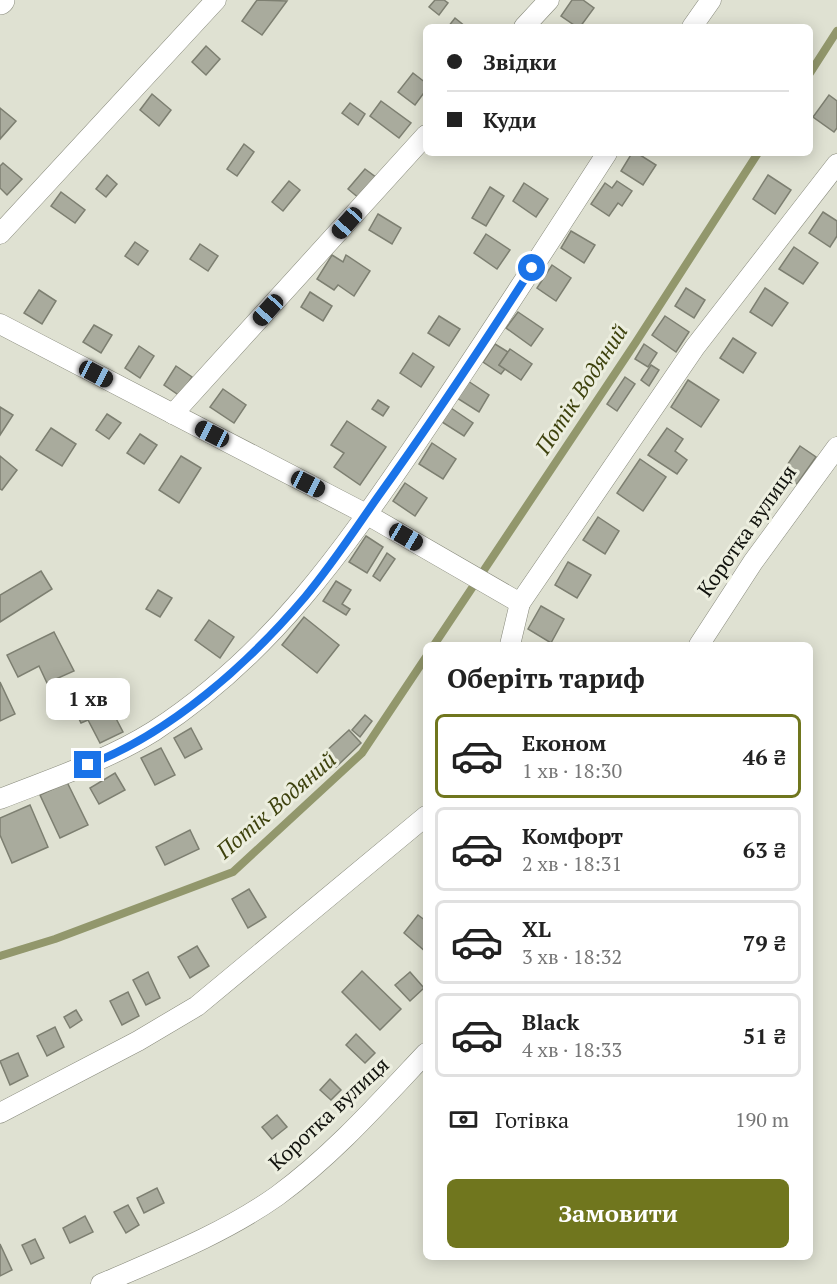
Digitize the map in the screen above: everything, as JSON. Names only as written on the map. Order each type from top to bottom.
[{"type":"street","points":[[0,234],[216,0]]},
{"type":"street","points":[[527,24],[549,0]]},
{"type":"street","points":[[694,24],[711,0]]},
{"type":"street","points":[[173,414],[423,138]]},
{"type":"street","points":[[0,799],[110,756],[154,731],[195,702],[272,634],[306,596],[470,365],[605,156]]},
{"type":"street","points":[[511,642],[520,603],[695,346],[837,164]]},
{"type":"street","points":[[0,324],[366,514],[520,603]]},
{"type":"street","name":"Коротка вулиця","points":[[701,642],[753,562],[837,447]]},
{"type":"street","points":[[0,1113],[138,1041],[197,1006],[423,818]]},
{"type":"street","name":"Коротка вулиця","points":[[101,1284],[228,1226],[276,1196],[321,1160],[423,1056]]},
{"type":"building","points":[[257,0],[287,1],[262,35],[242,21]]},
{"type":"building","points":[[435,0],[444,0],[448,3],[439,15],[429,7]]},
{"type":"building","points":[[572,0],[583,0],[594,8],[582,24],[573,24],[561,16]]},
{"type":"building","points":[[455,18],[462,24],[450,24]]},
{"type":"building","points":[[206,46],[220,59],[206,75],[192,62]]},
{"type":"building","points":[[413,73],[423,81],[423,94],[415,105],[398,92]]},
{"type":"building","points":[[152,94],[171,110],[159,126],[140,110]]},
{"type":"building","points":[[829,95],[837,101],[837,128],[834,132],[813,117]]},
{"type":"building","points":[[381,101],[411,123],[399,138],[370,116]]},
{"type":"building","points":[[350,103],[365,114],[358,125],[342,113]]},
{"type":"building","points":[[0,108],[16,121],[0,139]]},
{"type":"building","points":[[244,144],[254,152],[237,176],[227,169]]},
{"type":"building","points":[[630,156],[642,156],[656,165],[643,185],[621,171]]},
{"type":"building","points":[[3,163],[22,179],[7,195],[0,188],[0,166]]},
{"type":"building","points":[[365,169],[377,178],[360,199],[348,189]]},
{"type":"building","points":[[107,175],[117,184],[106,197],[96,189]]},
{"type":"building","points":[[768,175],[791,190],[775,214],[753,199]]},
{"type":"building","points":[[289,181],[300,190],[283,211],[272,202]]},
{"type":"building","points":[[617,181],[632,191],[622,206],[618,203],[609,216],[591,204],[605,183],[612,188]]},
{"type":"building","points":[[524,183],[548,199],[536,217],[513,201]]},
{"type":"building","points":[[490,187],[504,196],[486,226],[472,218]]},
{"type":"building","points":[[61,192],[85,210],[75,223],[51,206]]},
{"type":"building","points":[[823,212],[837,221],[837,236],[830,247],[809,233]]},
{"type":"building","points":[[378,214],[401,228],[392,244],[369,230]]},
{"type":"building","points":[[571,231],[595,245],[584,263],[561,248]]},
{"type":"building","points":[[486,234],[510,250],[497,269],[474,253]]},
{"type":"building","points":[[135,242],[148,251],[138,265],[125,256]]},
{"type":"building","points":[[200,244],[218,256],[208,271],[190,259]]},
{"type":"building","points":[[794,247],[818,263],[803,284],[779,269]]},
{"type":"building","points":[[332,255],[343,262],[346,255],[370,271],[354,296],[338,285],[334,290],[317,279]]},
{"type":"building","points":[[552,265],[571,278],[556,301],[537,288]]},
{"type":"building","points":[[686,288],[705,300],[694,318],[675,306]]},
{"type":"building","points":[[765,288],[788,303],[772,326],[750,312]]},
{"type":"building","points":[[39,290],[56,301],[42,324],[24,313]]},
{"type":"building","points":[[310,292],[332,306],[323,321],[301,307]]},
{"type":"building","points":[[518,312],[543,329],[531,346],[506,328]]},
{"type":"building","points":[[439,316],[460,329],[449,346],[428,333]]},
{"type":"building","points":[[665,316],[689,332],[676,352],[652,335]]},
{"type":"building","points":[[94,325],[112,335],[101,353],[83,342]]},
{"type":"building","points":[[733,338],[756,353],[743,373],[720,358]]},
{"type":"building","points":[[495,344],[508,352],[499,365],[505,369],[501,374],[483,362]]},
{"type":"building","points":[[644,344],[657,353],[648,367],[635,359]]},
{"type":"building","points":[[139,346],[154,356],[140,378],[125,368]]},
{"type":"building","points":[[510,349],[532,364],[521,380],[499,365]]},
{"type":"building","points":[[413,353],[434,367],[421,387],[400,373]]},
{"type":"building","points":[[651,365],[659,370],[649,386],[641,380]]},
{"type":"building","points":[[176,366],[192,377],[180,396],[164,385]]},
{"type":"building","points":[[625,377],[635,384],[617,411],[607,404]]},
{"type":"building","points":[[688,380],[719,400],[701,427],[671,407]]},
{"type":"building","points":[[468,381],[489,395],[479,412],[457,398]]},
{"type":"building","points":[[223,389],[246,405],[234,423],[210,407]]},
{"type":"building","points":[[378,400],[389,407],[383,416],[372,409]]},
{"type":"building","points":[[0,407],[13,415],[0,435]]},
{"type":"building","points":[[451,408],[473,423],[464,436],[442,422]]},
{"type":"building","points":[[107,414],[121,423],[109,439],[96,430]]},
{"type":"building","points":[[347,421],[386,447],[360,485],[334,467],[344,453],[331,445]]},
{"type":"building","points":[[51,428],[76,444],[62,466],[36,450]]},
{"type":"building","points":[[667,428],[683,439],[675,451],[687,460],[677,474],[648,455]]},
{"type":"building","points":[[140,434],[157,445],[144,464],[127,453]]},
{"type":"building","points":[[432,443],[456,459],[443,479],[419,464]]},
{"type":"building","points":[[800,446],[816,457],[797,484],[781,474]]},
{"type":"building","points":[[0,456],[17,470],[2,490],[0,489]]},
{"type":"building","points":[[181,456],[201,468],[179,503],[159,490]]},
{"type":"building","points":[[640,459],[666,477],[643,511],[617,493]]},
{"type":"building","points":[[405,483],[427,498],[415,516],[393,501]]},
{"type":"building","points":[[598,517],[619,531],[605,554],[583,540]]},
{"type":"building","points":[[366,536],[383,547],[367,573],[349,562]]},
{"type":"building","points":[[387,553],[395,559],[380,581],[373,576]]},
{"type":"building","points":[[568,562],[591,575],[577,598],[555,585]]},
{"type":"building","points":[[41,571],[52,589],[0,622],[0,595]]},
{"type":"building","points":[[336,581],[351,590],[342,604],[350,609],[346,615],[323,601]]},
{"type":"building","points":[[158,590],[172,598],[160,617],[146,609]]},
{"type":"building","points":[[541,606],[564,619],[552,642],[528,629]]},
{"type":"building","points":[[304,617],[339,645],[317,673],[282,645]]},
{"type":"building","points":[[209,620],[234,637],[220,658],[195,640]]},
{"type":"building","points":[[54,632],[74,671],[47,683],[39,666],[18,677],[7,655]]},
{"type":"building","points":[[0,682],[15,714],[0,721]]},
{"type":"building","points":[[94,686],[106,711],[111,709],[123,732],[100,743],[88,720],[81,723],[69,698]]},
{"type":"building","points":[[365,715],[372,721],[360,737],[352,730]]},
{"type":"building","points":[[191,728],[202,749],[185,758],[174,738]]},
{"type":"building","points":[[349,730],[361,743],[336,767],[323,754]]},
{"type":"building","points":[[161,748],[175,775],[155,785],[141,758]]},
{"type":"building","points":[[115,773],[125,790],[99,804],[90,788]]},
{"type":"building","points":[[67,782],[88,825],[60,838],[40,795]]},
{"type":"building","points":[[30,805],[48,847],[12,863],[0,835],[0,818]]},
{"type":"building","points":[[190,830],[199,849],[165,865],[156,847]]},
{"type":"building","points":[[249,889],[266,917],[248,928],[232,899]]},
{"type":"building","points":[[418,915],[423,919],[423,949],[404,933]]},
{"type":"building","points":[[197,946],[209,966],[190,978],[178,957]]},
{"type":"building","points":[[362,971],[401,1009],[380,1030],[342,992]]},
{"type":"building","points":[[148,972],[160,998],[146,1005],[133,980]]},
{"type":"building","points":[[410,972],[423,989],[410,1001],[395,985]]},
{"type":"building","points":[[128,992],[139,1016],[122,1025],[110,1001]]},
{"type":"building","points":[[76,1010],[82,1020],[70,1028],[64,1017]]},
{"type":"building","points":[[55,1027],[64,1047],[47,1056],[37,1036]]},
{"type":"building","points":[[356,1034],[375,1053],[365,1063],[346,1045]]},
{"type":"building","points":[[18,1053],[28,1076],[10,1085],[0,1061]]},
{"type":"building","points":[[330,1079],[341,1090],[331,1100],[320,1090]]},
{"type":"building","points":[[277,1115],[287,1127],[272,1139],[262,1127]]},
{"type":"building","points":[[157,1188],[164,1203],[144,1213],[137,1198]]},
{"type":"building","points":[[128,1205],[139,1225],[126,1233],[114,1212]]},
{"type":"building","points":[[85,1216],[93,1232],[70,1243],[63,1228]]},
{"type":"building","points":[[35,1239],[44,1258],[31,1264],[22,1245]]},
{"type":"building","points":[[0,1244],[12,1270],[0,1276]]},
{"type":"waterway","name":"Потік Водяний","points":[[813,68],[837,31]]},
{"type":"waterway","name":"Потік Водяний","points":[[436,642],[636,342],[756,156]]},
{"type":"waterway","name":"Потік Водяний","points":[[0,956],[55,939],[233,872],[362,753],[423,662]]},
{"type":"route","points":[[88,765],[110,756],[154,731],[195,702],[272,634],[306,596],[396,473],[470,365],[532,268]]}]
